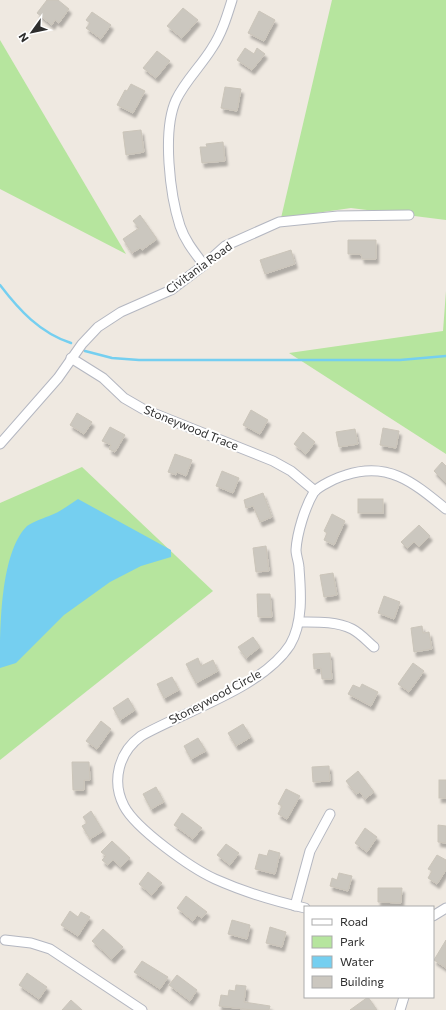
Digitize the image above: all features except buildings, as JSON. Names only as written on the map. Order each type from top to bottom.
[{"type":"street","points":[[204,265],[186,239],[180,227],[169,160],[168,130],[176,100],[213,47],[222,29],[232,0]]},
{"type":"street","name":"Civitania Road","points":[[2,440],[58,378],[71,358],[89,336],[108,320],[171,290],[204,265],[225,246],[279,222],[338,216],[409,215]]},
{"type":"street","name":"Stoneywood Trace","points":[[71,358],[104,378],[124,398],[143,409],[273,461],[291,471],[315,491]]},
{"type":"street","points":[[315,491],[334,479],[359,471],[390,472],[420,488],[446,509]]},
{"type":"street","name":"Stoneywood Circle","points":[[304,908],[251,894],[214,879],[181,859],[131,818],[120,797],[117,777],[121,761],[134,741],[151,730],[256,678],[276,662],[290,644],[299,622],[301,592],[296,551],[300,526],[315,491]]},
{"type":"street","points":[[299,622],[337,624],[353,629],[374,647]]},
{"type":"street","points":[[295,906],[310,851],[330,814]]},
{"type":"street","points":[[434,915],[446,908]]},
{"type":"street","points":[[5,940],[32,943],[50,949],[142,1010]]},
{"type":"street","points":[[400,1010],[404,998]]},
{"type":"green space","points":[[332,0],[446,0],[446,220],[351,208],[281,218]]},
{"type":"green space","points":[[0,40],[126,254],[0,189]]},
{"type":"green space","points":[[446,291],[446,454],[289,353],[443,331]]},
{"type":"green space","points":[[82,467],[213,591],[0,760],[0,503]]},
{"type":"water","points":[[78,499],[171,550],[171,557],[141,566],[110,582],[64,615],[16,663],[0,668],[0,633],[3,592],[11,554],[18,538],[27,526],[57,512]]},
{"type":"waterway","points":[[0,285],[31,320],[60,339],[71,343]]},
{"type":"waterway","points":[[85,351],[112,358],[139,360],[400,360],[446,356]]}]
